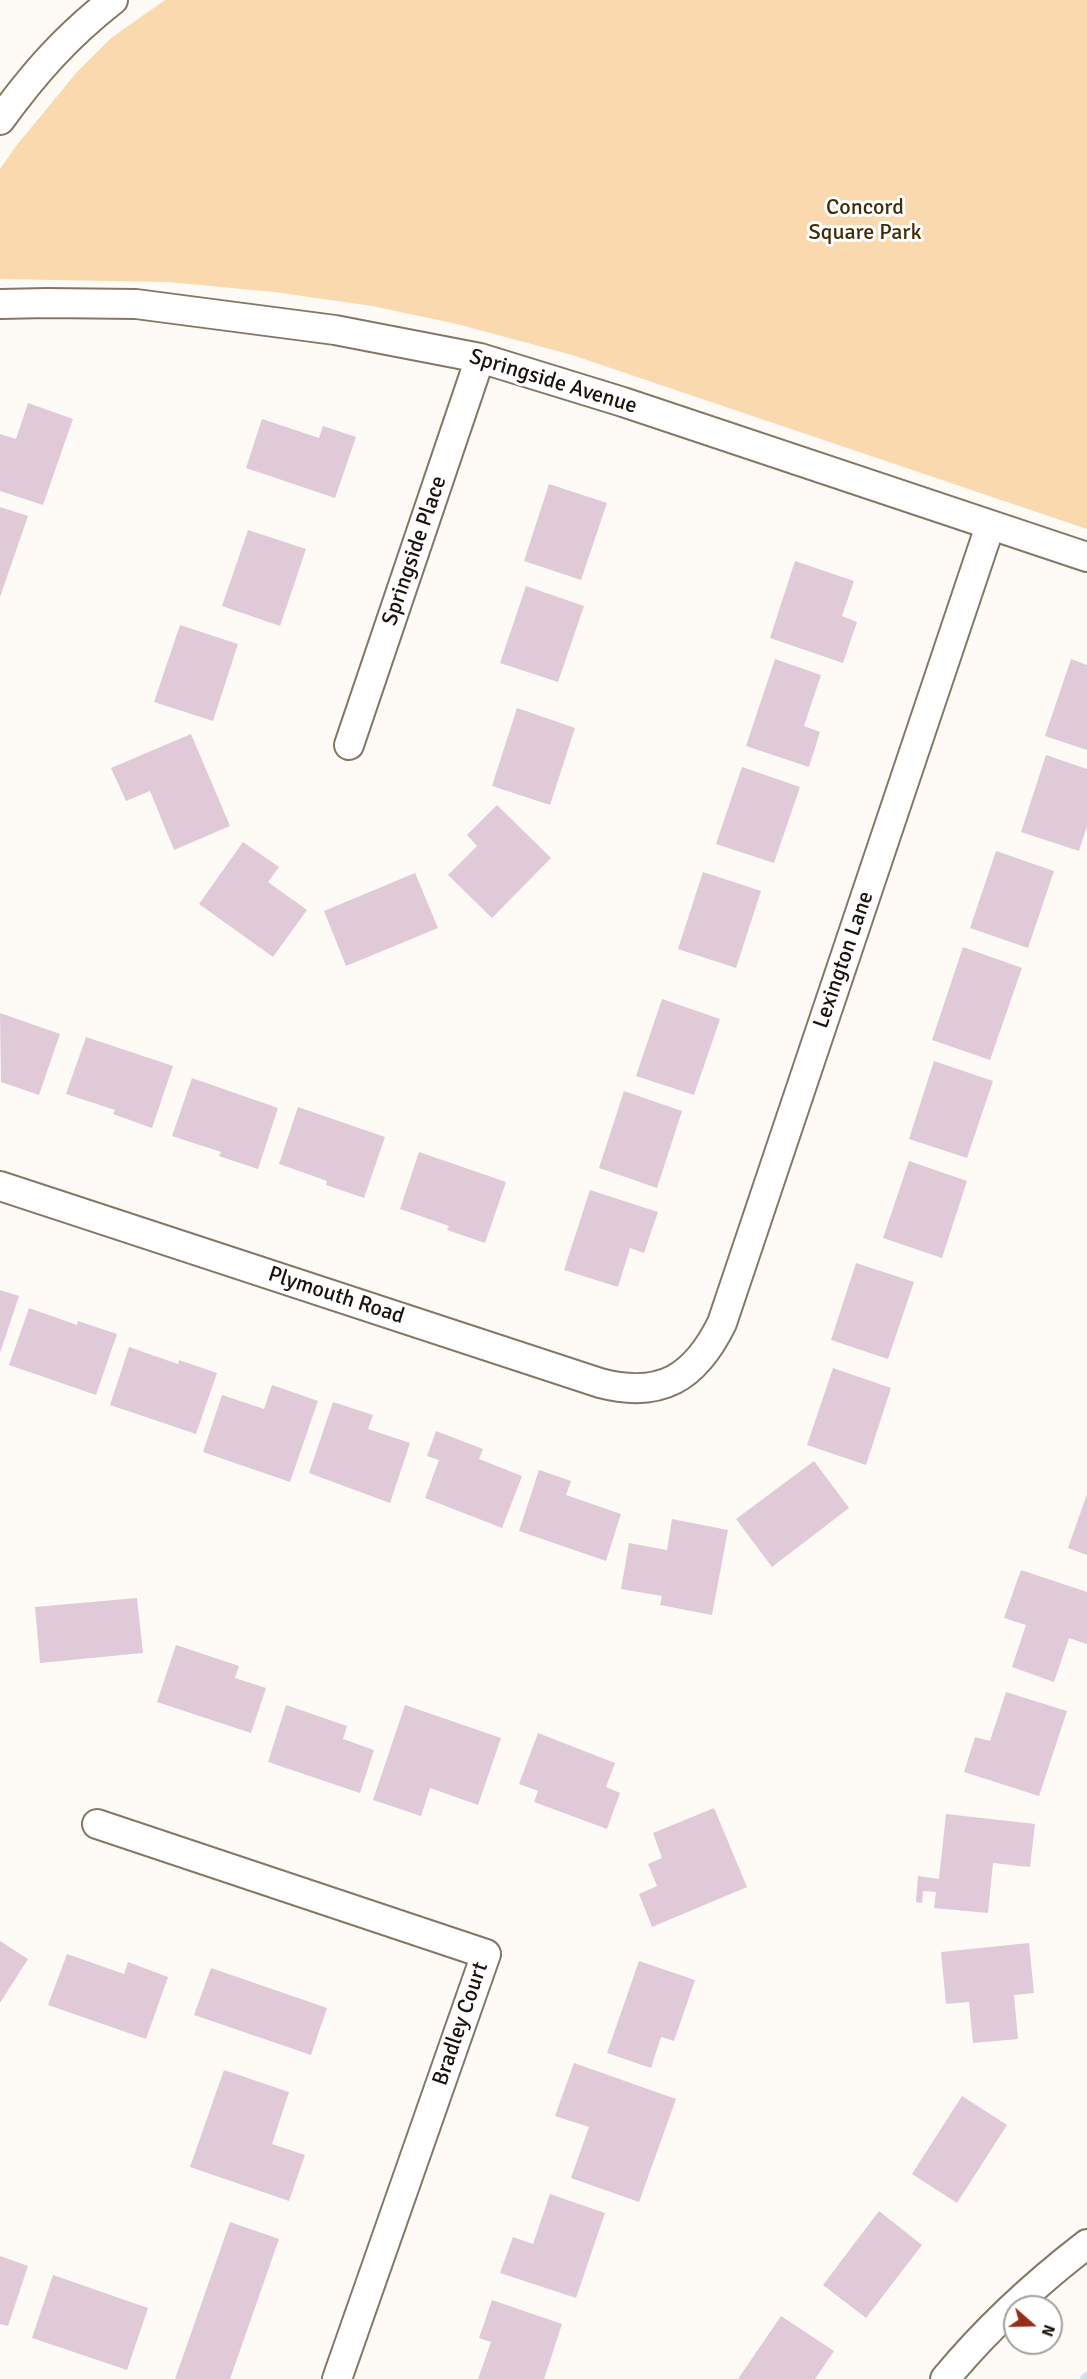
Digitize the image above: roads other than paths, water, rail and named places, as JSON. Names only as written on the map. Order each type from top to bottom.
[{"type":"street","points":[[0,120],[33,75],[80,27],[113,0]]},
{"type":"street","name":"Springside Avenue","points":[[0,304],[136,304],[335,330],[480,358],[623,402],[1087,557]]},
{"type":"street","name":"Springside Place","points":[[349,745],[480,358]]},
{"type":"street","name":"Lexington Lane","points":[[674,1380],[692,1369],[710,1347],[722,1323],[990,526]]},
{"type":"street","name":"Plymouth Road","points":[[0,1186],[600,1383],[625,1390],[649,1387],[674,1380]]},
{"type":"street","name":"Bradley Court","points":[[97,1824],[486,1954],[337,2379]]},
{"type":"street","points":[[945,2379],[1004,2314],[1048,2274],[1087,2244]]},
{"type":"park label","name":"Concord Square Park","points":[[865,220]]}]
